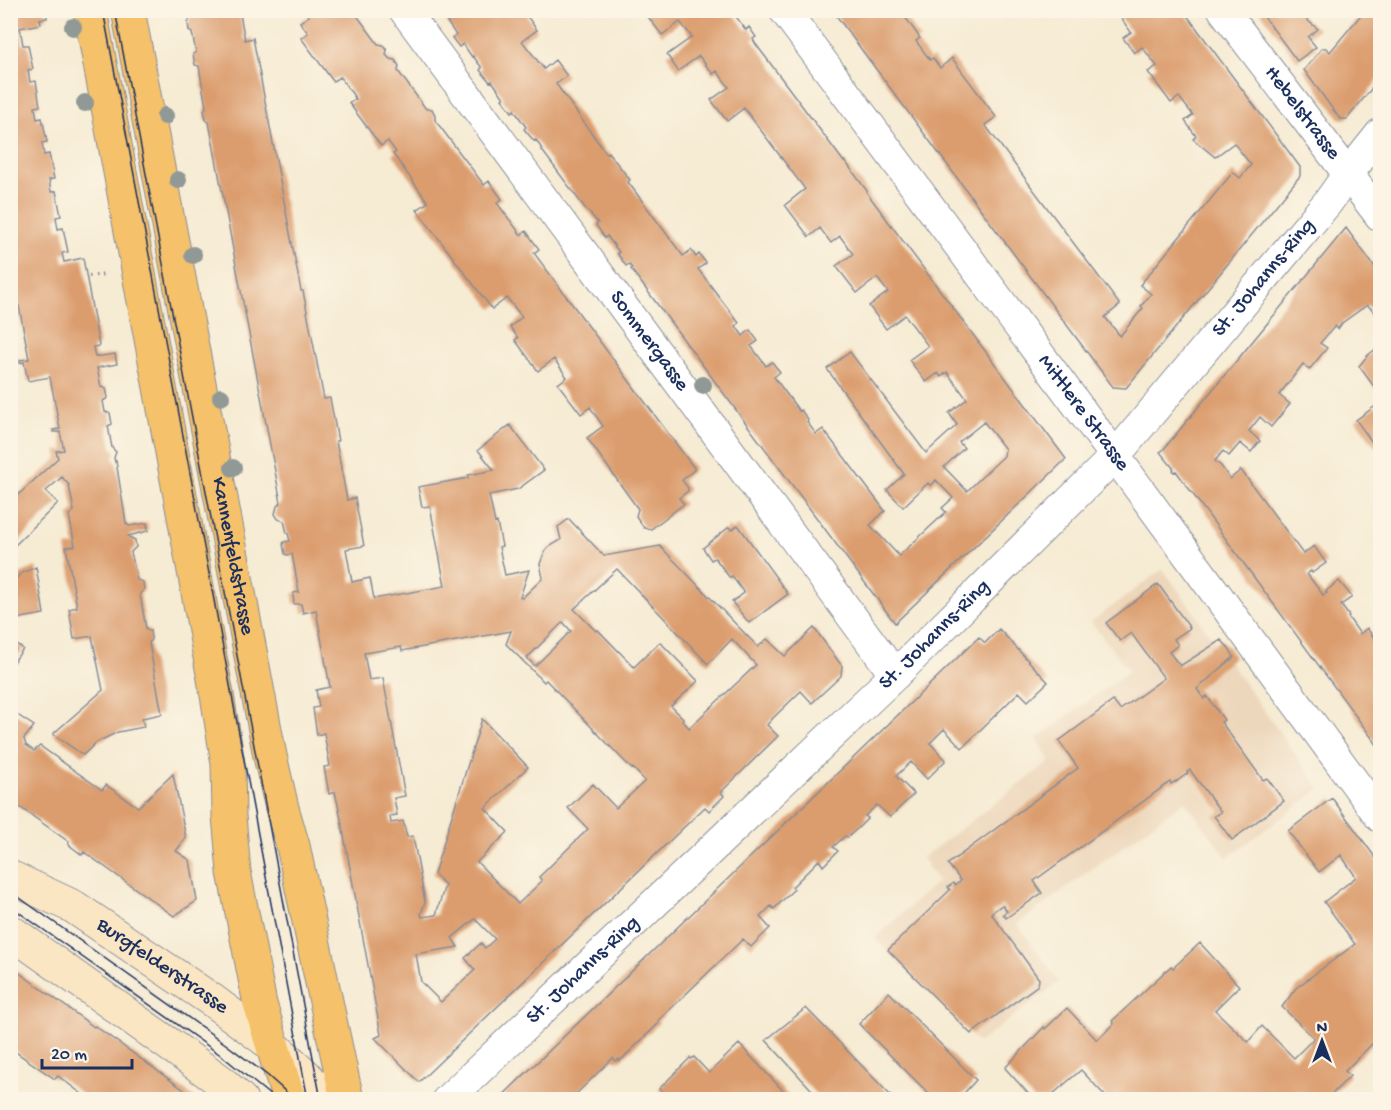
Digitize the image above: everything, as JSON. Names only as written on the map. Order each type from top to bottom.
[{"type":"main road","name":"Kannenfeldstrasse","points":[[90,10],[217,695],[228,764],[229,816],[234,872],[258,995],[288,1100]]},
{"type":"main road","name":"Kannenfeldstrasse","points":[[128,10],[270,756],[293,846],[347,1100]]},
{"type":"main road","name":"Burgfelderstrasse","points":[[10,877],[74,907],[213,1001],[271,1044],[328,1100]]},
{"type":"main road","points":[[10,931],[219,1080],[241,1100]]},
{"type":"street","name":"Sommergasse","points":[[404,10],[895,675]]},
{"type":"street","name":"Mittlere Strasse","points":[[784,10],[1380,818]]},
{"type":"street","name":"Hebelstrasse","points":[[1223,10],[1380,216]]},
{"type":"street","name":"St. Johanns-Ring","points":[[447,1100],[895,675],[1115,456],[1328,202],[1347,174],[1380,134]]},
{"type":"path","points":[[89,276],[106,274]]},
{"type":"shaded area","points":[[1163,569],[1320,789],[1227,858],[1185,801],[1017,924],[1059,982],[978,1043],[875,938],[938,881],[922,858],[1051,761],[1036,739],[1129,671],[1091,622]]},
{"type":"building","points":[[10,10],[46,10],[47,18],[40,19],[41,24],[20,28],[23,45],[28,45],[33,69],[28,70],[30,82],[36,81],[40,106],[35,107],[37,119],[42,118],[47,142],[42,143],[44,155],[49,154],[54,179],[49,180],[51,192],[56,191],[61,216],[56,217],[58,229],[63,228],[68,252],[62,253],[64,262],[83,258],[99,346],[93,347],[95,357],[115,354],[117,364],[97,368],[101,387],[106,388],[108,398],[103,401],[105,412],[110,413],[112,424],[108,426],[112,448],[116,452],[114,458],[126,523],[129,526],[147,523],[148,531],[128,536],[135,540],[136,547],[131,552],[137,580],[143,582],[144,590],[140,594],[146,629],[150,630],[149,643],[162,714],[142,718],[144,727],[118,732],[97,742],[83,755],[53,734],[103,690],[92,636],[74,639],[69,609],[77,607],[66,547],[75,546],[69,515],[74,511],[69,485],[62,477],[46,491],[58,503],[10,550],[10,489],[17,496],[58,458],[56,451],[64,450],[60,432],[53,432],[53,430],[60,429],[50,377],[28,381],[24,362],[20,363],[20,360],[29,359],[19,306],[10,308]]},
{"type":"building","points":[[188,10],[235,10],[236,14],[240,14],[245,40],[253,38],[324,399],[330,398],[347,500],[355,498],[364,546],[346,549],[352,582],[370,578],[374,599],[445,586],[430,506],[422,507],[418,487],[468,478],[468,475],[494,470],[478,450],[510,425],[544,470],[518,489],[489,495],[502,546],[499,547],[505,575],[529,570],[520,597],[522,598],[543,578],[540,564],[544,553],[561,540],[558,527],[569,519],[604,556],[660,546],[758,647],[767,639],[785,656],[814,628],[842,666],[841,676],[812,703],[801,691],[773,718],[767,725],[778,736],[721,792],[724,796],[709,811],[705,807],[419,1082],[375,1038],[381,1035],[339,809],[335,792],[329,794],[324,767],[330,766],[324,733],[317,735],[313,708],[319,707],[316,690],[330,687],[316,610],[303,613],[301,604],[294,604],[293,595],[299,592],[292,554],[285,554],[283,544],[290,541],[284,521],[278,519],[275,514],[277,506],[281,503],[209,122],[206,120],[204,110],[206,107],[199,66],[195,65],[193,54],[196,52],[192,33],[189,31]],"holes":[[[617,569],[708,664],[732,639],[756,665],[689,728],[682,720],[684,719],[671,706],[698,681],[660,642],[634,667],[574,609]],[[563,622],[571,631],[535,666],[527,658]],[[511,631],[506,644],[544,682],[546,680],[645,781],[616,808],[593,784],[568,808],[588,829],[539,877],[542,881],[518,904],[477,862],[508,832],[485,808],[528,767],[482,719],[434,874],[445,885],[436,915],[422,917],[425,902],[413,836],[407,837],[403,821],[391,823],[390,816],[397,815],[394,798],[405,796],[383,678],[369,680],[364,653],[401,647],[402,651]],[[475,919],[495,939],[485,948],[481,943],[465,958],[475,970],[441,1002],[421,982],[416,954],[458,947],[452,938]]]},
{"type":"building","points":[[305,10],[353,10],[378,44],[383,45],[387,50],[386,55],[395,60],[399,66],[398,71],[426,109],[432,109],[435,120],[484,185],[489,181],[502,199],[497,203],[521,235],[526,231],[539,249],[534,253],[694,468],[682,480],[688,488],[688,491],[679,498],[684,504],[651,529],[644,528],[636,516],[638,509],[587,438],[603,426],[590,407],[581,414],[558,384],[567,377],[554,359],[538,371],[515,340],[518,338],[510,327],[522,317],[507,298],[492,309],[417,210],[428,202],[393,154],[396,152],[388,141],[381,146],[349,103],[356,99],[340,77],[333,81],[301,38],[308,33],[300,22],[309,16]]},
{"type":"building","points":[[439,10],[528,10],[530,14],[527,16],[537,30],[522,41],[544,69],[555,60],[567,76],[556,84],[606,153],[608,152],[630,180],[628,182],[683,256],[691,250],[696,257],[699,254],[706,263],[698,269],[739,323],[736,326],[743,336],[750,330],[758,341],[751,346],[766,366],[772,362],[780,372],[774,377],[799,411],[801,410],[807,422],[816,434],[823,429],[885,511],[870,525],[899,556],[946,512],[942,508],[953,498],[936,480],[931,486],[928,483],[903,507],[887,490],[904,474],[827,369],[850,352],[926,453],[957,425],[949,413],[967,399],[947,372],[941,377],[938,373],[926,382],[909,360],[928,346],[905,315],[886,329],[869,306],[888,292],[877,278],[857,293],[836,266],[853,254],[840,236],[831,243],[820,228],[809,237],[785,205],[805,189],[744,108],[727,121],[711,100],[729,87],[717,71],[713,74],[699,56],[678,71],[667,55],[692,37],[680,22],[662,35],[645,13],[649,10],[731,10],[746,30],[749,27],[756,37],[753,39],[755,43],[1066,459],[895,623],[629,264],[626,266],[607,236],[605,238],[596,225],[598,223],[536,140],[534,141],[524,129],[526,127],[514,110],[512,112],[492,81],[490,82],[480,70],[482,68],[463,44],[459,47],[452,38],[456,35]],"holes":[[[984,422],[1005,449],[1004,456],[967,491],[944,467],[964,448],[959,442]]]},
{"type":"building","points":[[832,10],[900,10],[920,38],[916,41],[930,60],[933,58],[940,68],[952,58],[996,117],[985,125],[1120,305],[1105,317],[1120,336],[1143,308],[1141,306],[1151,294],[1140,285],[1233,172],[1240,178],[1251,165],[1234,143],[1215,157],[1193,139],[1196,136],[1185,121],[1193,115],[1179,97],[1171,103],[1148,72],[1157,66],[1142,47],[1134,53],[1123,38],[1131,32],[1115,10],[1183,10],[1300,167],[1300,176],[1126,388],[1113,387]]},
{"type":"building","points":[[1259,10],[1306,10],[1301,15],[1318,29],[1308,37],[1316,47],[1297,61]]},
{"type":"building","points":[[1365,10],[1380,10],[1380,78],[1347,119],[1340,119],[1304,70],[1322,48],[1330,52]]},
{"type":"building","points":[[1346,228],[1380,274],[1380,322],[1374,311],[1367,305],[1342,323],[1338,329],[1335,326],[1320,343],[1327,348],[1309,370],[1303,364],[1279,395],[1290,404],[1271,427],[1260,417],[1249,431],[1260,441],[1251,452],[1240,443],[1229,456],[1223,451],[1215,461],[1230,479],[1241,470],[1303,554],[1314,546],[1326,563],[1307,574],[1323,595],[1339,581],[1352,597],[1341,605],[1360,634],[1367,628],[1380,646],[1380,749],[1160,452]]},
{"type":"building","points":[[1380,346],[1380,395],[1359,366]]},
{"type":"building","points":[[1380,403],[1380,446],[1377,449],[1356,420]]},
{"type":"building","points":[[738,525],[788,594],[749,623],[732,602],[744,593],[732,576],[730,578],[715,558],[711,560],[703,548],[729,527],[732,530]]},
{"type":"building","points":[[36,567],[44,614],[10,620],[10,598],[18,597],[14,581],[20,574]]},
{"type":"building","points":[[1158,584],[1190,628],[1174,639],[1178,645],[1169,652],[1180,666],[1221,640],[1229,648],[1234,657],[1197,689],[1204,699],[1207,696],[1224,720],[1221,722],[1263,780],[1267,778],[1284,801],[1232,840],[1214,816],[1221,812],[1190,770],[1176,782],[1171,784],[1170,782],[1034,881],[1042,893],[1006,918],[1003,914],[1007,911],[1002,905],[991,913],[1039,979],[1038,985],[971,1034],[888,950],[950,890],[948,887],[961,881],[948,864],[1078,768],[1059,741],[1113,701],[1120,710],[1164,678],[1131,633],[1120,641],[1106,623]]},
{"type":"building","points":[[999,629],[1048,682],[1028,701],[1019,692],[962,748],[944,729],[930,743],[946,760],[927,779],[911,762],[896,776],[914,794],[890,817],[877,805],[865,816],[868,818],[858,828],[833,847],[838,851],[823,866],[819,860],[774,909],[771,906],[760,917],[770,928],[751,947],[743,939],[620,1061],[613,1058],[574,1096],[577,1100],[498,1100],[979,637],[985,643]]},
{"type":"building","points":[[10,640],[23,649],[10,667]]},
{"type":"building","points":[[10,710],[34,726],[24,739],[26,745],[34,751],[40,746],[102,790],[106,785],[138,807],[173,774],[186,838],[176,851],[190,860],[197,901],[174,916],[84,852],[82,855],[68,844],[69,842],[10,800]]},
{"type":"building","points":[[1332,798],[1380,864],[1380,1036],[1345,1071],[1350,1076],[1330,1096],[1334,1100],[1109,1100],[1081,1070],[1046,1100],[1034,1100],[1005,1068],[1044,1027],[1045,1029],[1067,1008],[1097,1040],[1114,1024],[1112,1021],[1171,966],[1173,968],[1200,943],[1239,986],[1215,1010],[1248,1042],[1262,1026],[1294,1058],[1314,1038],[1282,1007],[1296,988],[1355,944],[1324,902],[1356,877],[1341,855],[1319,872],[1288,831]]},
{"type":"building","points":[[10,966],[198,1100],[90,1100],[58,1076],[55,1079],[10,1048]]},
{"type":"building","points":[[889,992],[976,1080],[958,1100],[932,1100],[933,1098],[859,1024]]},
{"type":"building","points":[[806,1008],[895,1100],[821,1100],[766,1040]]},
{"type":"building","points":[[739,1044],[792,1100],[658,1100],[664,1095],[659,1089],[690,1058],[694,1057],[709,1073]]},
{"type":"tram line","points":[[103,10],[308,1100]]},
{"type":"tram line","points":[[115,10],[321,1100]]},
{"type":"tram line","points":[[10,891],[227,1045],[267,1075],[295,1100]]},
{"type":"tram line","points":[[10,906],[222,1056],[276,1100]]}]
